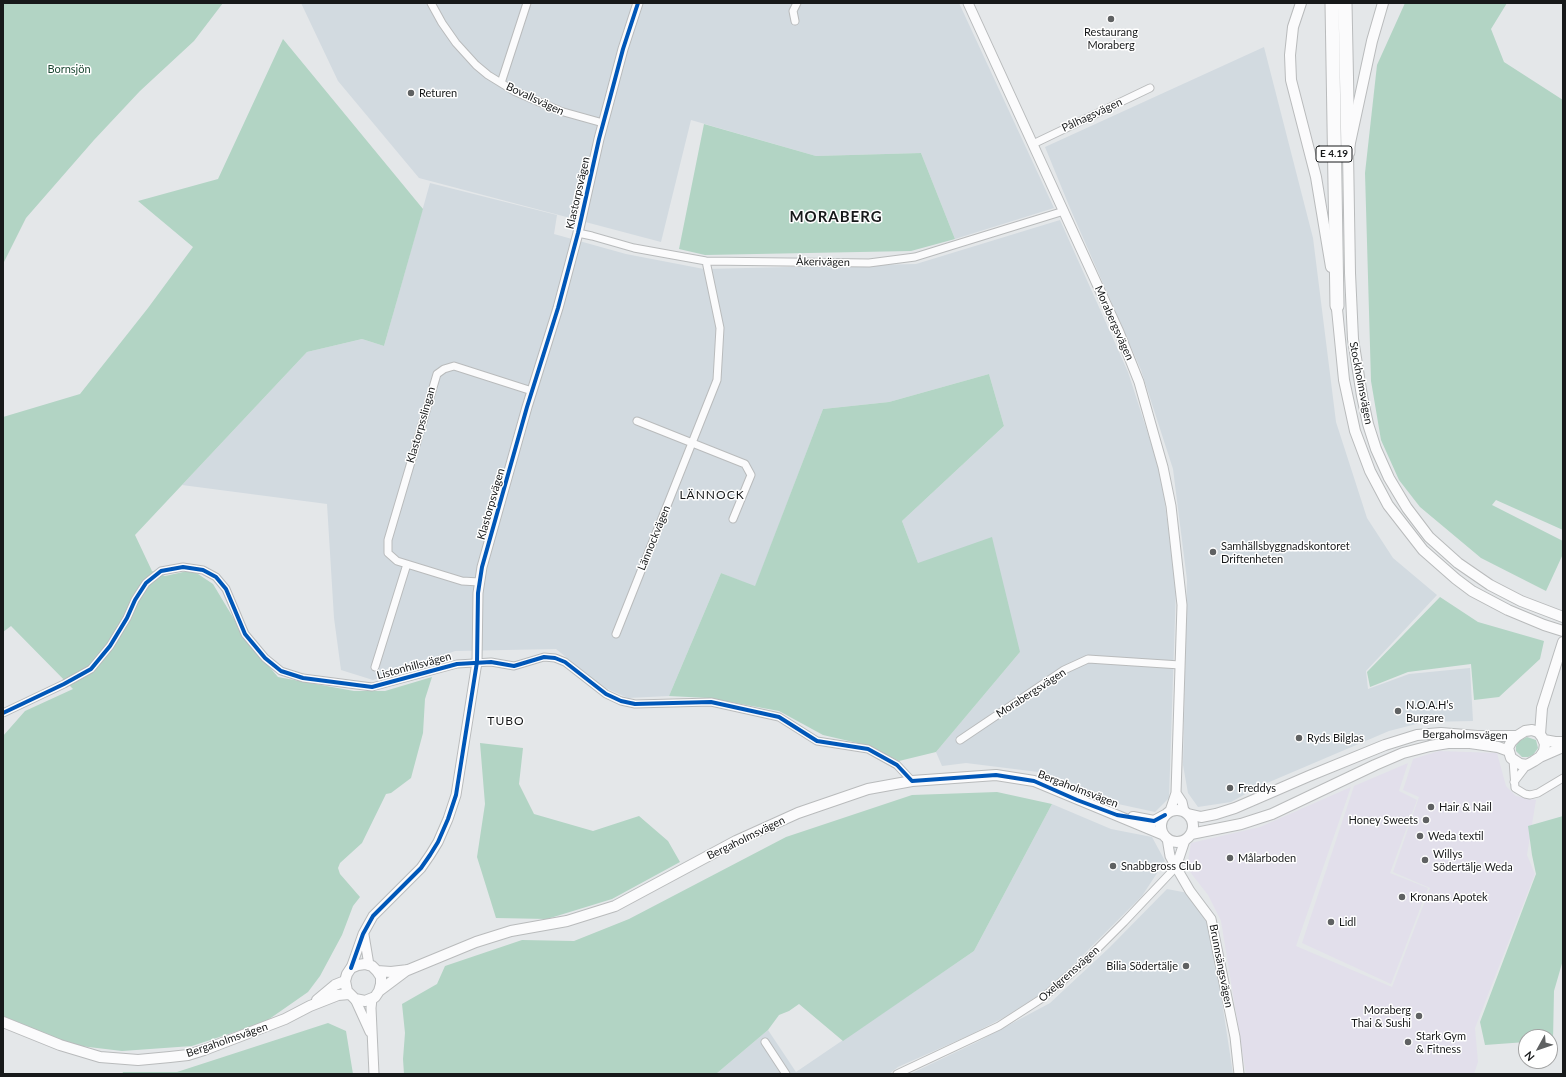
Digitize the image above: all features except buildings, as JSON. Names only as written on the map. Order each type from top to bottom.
[{"type":"highway","name":"E 4.19","points":[[1332,3],[1337,306]]},
{"type":"highway","name":"E 4.19","points":[[1345,3],[1348,152]]},
{"type":"main road","name":"Stockholmsvägen","points":[[1301,3],[1293,27],[1290,55],[1291,80],[1321,200],[1337,306],[1344,380],[1355,431],[1370,471],[1388,505],[1410,535],[1423,550],[1456,579],[1472,591],[1508,610],[1563,631]]},
{"type":"main road","name":"Stockholmsvägen","points":[[1383,3],[1370,47],[1348,152],[1350,273],[1353,339],[1362,396],[1376,449],[1384,468],[1398,493],[1416,521],[1429,537],[1474,574],[1506,593],[1563,617]]},
{"type":"main road","points":[[1563,642],[1542,708],[1528,730],[1517,736],[1510,745],[1511,756],[1520,764],[1527,765],[1540,757],[1563,747]]},
{"type":"main road","points":[[1540,757],[1545,747],[1542,737],[1542,708]]},
{"type":"main road","points":[[1528,730],[1535,731],[1542,737],[1555,742],[1563,742]]},
{"type":"main road","name":"Bergaholmsvägen","points":[[1186,812],[1201,817],[1235,808],[1385,745],[1417,735],[1441,733],[1477,736],[1517,736]]},
{"type":"main road","name":"Bergaholmsvägen","points":[[1188,837],[1241,824],[1272,814],[1375,765],[1403,753],[1430,746],[1448,743],[1489,744],[1511,756]]},
{"type":"main road","name":"Bergaholmsvägen","points":[[3,1022],[60,1045],[100,1057],[138,1060],[170,1057],[204,1050],[285,1019],[310,1006],[338,995],[352,996],[361,1001],[372,999],[379,991],[408,970],[476,942],[511,931],[567,921],[615,906],[736,841],[798,813],[868,789],[912,781],[996,775],[1034,781],[1165,836]]},
{"type":"main road","points":[[1180,809],[1186,812],[1193,821],[1193,830],[1188,837],[1174,842],[1165,836],[1161,825],[1168,813],[1180,809]]},
{"type":"main road","name":"Bergaholmsvägen","points":[[1117,815],[1154,820],[1168,813]]},
{"type":"main road","name":"Bergaholmsvägen","points":[[351,968],[361,964],[392,972],[408,970]]},
{"type":"main road","points":[[351,968],[345,981],[346,988],[352,996]]},
{"type":"main road","points":[[373,968],[381,980],[379,991]]},
{"type":"main road","name":"Bergaholmsvägen","points":[[310,1006],[335,985],[345,981]]},
{"type":"street","name":"Bovallsvägen","points":[[431,3],[448,32],[466,54],[488,75],[514,91],[560,112],[603,123]]},
{"type":"street","points":[[501,83],[527,3]]},
{"type":"street","name":"Klastorpsvägen","points":[[351,968],[363,934],[373,916],[421,868],[438,842],[456,795],[477,662],[479,582],[482,566],[532,391],[558,308],[578,233],[603,123],[623,49],[638,3]]},
{"type":"street","points":[[795,21],[793,11],[797,3]]},
{"type":"street","name":"Morabergsvägen","points":[[968,3],[1064,211],[1132,365],[1149,415],[1163,467],[1171,506],[1182,605],[1176,794],[1168,813]]},
{"type":"street","name":"Pålhagsvägen","points":[[1033,144],[1150,88]]},
{"type":"street","name":"Åkerivägen","points":[[578,233],[634,248],[706,261],[869,263],[915,257],[1064,211]]},
{"type":"street","name":"Lännockvägen","points":[[616,634],[717,380],[720,328],[706,261]]},
{"type":"street","name":"Klastorpsslingan","points":[[479,582],[462,581],[397,561],[388,553],[388,540],[437,374],[444,369],[454,366],[532,391]]},
{"type":"street","points":[[637,421],[693,442],[745,464],[751,475],[733,519]]},
{"type":"street","points":[[375,667],[406,564]]},
{"type":"street","name":"Listonhillsvägen","points":[[3,713],[64,684],[90,669],[110,646],[146,583],[161,571],[183,567],[203,570],[216,577],[226,589],[245,634],[265,658],[281,671],[303,678],[372,687],[457,664],[491,662],[514,666],[544,657],[555,658],[565,662],[593,686],[621,702],[635,704],[711,702],[779,717],[817,741],[868,750],[897,765],[912,781]]},
{"type":"street","name":"Morabergsvägen","points":[[960,740],[1064,670],[1088,659],[1180,665]]},
{"type":"street","points":[[1511,756],[1515,788],[1525,794],[1530,795],[1538,793],[1563,778]]},
{"type":"street","points":[[1514,782],[1527,765]]},
{"type":"street","name":"Morabergsvägen","points":[[1176,794],[1182,802],[1186,812]]},
{"type":"street","name":"Brunnsängsvägen","points":[[1165,836],[1170,856],[1176,867],[1190,891],[1211,919],[1235,1037],[1239,1074]]},
{"type":"street","points":[[1176,867],[1188,837]]},
{"type":"street","name":"Oxelgrensvägen","points":[[897,1074],[999,1026],[1044,997],[1119,927],[1176,867]]},
{"type":"street","points":[[363,934],[373,968]]},
{"type":"street","points":[[352,996],[373,1041]]},
{"type":"street","points":[[372,999],[371,1008],[374,1074]]},
{"type":"street","points":[[765,1042],[786,1074]]},
{"type":"shaded area","points":[[301,3],[959,3],[1054,208],[955,239],[921,153],[816,156],[691,120],[661,242],[419,178],[338,81]]},
{"type":"shaded area","points":[[1264,47],[1313,238],[1336,422],[1367,518],[1393,558],[1437,595],[1366,671],[1368,689],[1409,674],[1470,668],[1473,721],[1424,722],[1389,731],[1260,786],[1231,802],[1198,807],[1188,793],[1183,765],[1187,580],[1173,469],[1141,370],[1045,147]]},
{"type":"shaded area","points":[[430,183],[557,215],[554,234],[626,254],[704,269],[916,264],[1060,220],[1128,372],[1161,474],[1176,587],[1169,798],[1155,812],[1118,804],[1074,790],[1038,772],[966,763],[942,766],[936,752],[1020,652],[918,563],[902,521],[1004,426],[989,374],[889,402],[823,409],[755,587],[721,573],[669,696],[628,698],[603,687],[556,649],[455,651],[373,680],[341,670],[334,618],[327,504],[182,485],[307,352],[362,339],[384,346]]},
{"type":"shaded area","points":[[1439,751],[1497,753],[1506,786],[1516,796],[1536,800],[1527,855],[1535,874],[1475,1028],[1478,1062],[1474,1074],[1246,1074],[1221,921],[1208,895],[1187,868],[1191,843],[1260,827],[1351,787],[1296,946],[1392,987],[1430,888],[1393,872],[1419,797],[1403,790],[1413,759]]},
{"type":"shaded area","points":[[1408,763],[1399,791],[1417,800],[1390,873],[1428,888],[1391,984],[1302,943],[1354,786]]},
{"type":"shaded area","points":[[1052,804],[1111,829],[1152,837],[1165,861],[1142,896],[1056,982],[1005,1017],[970,1035],[898,1067],[889,1074],[716,1074],[768,1030],[796,1072],[974,951]]},
{"type":"shaded area","points":[[1167,889],[1188,893],[1210,923],[1233,1074],[910,1074],[977,1042],[1050,1003],[1110,947]]},
{"type":"green space","name":"Bornsjön","points":[[3,3],[223,3],[194,41],[140,91],[94,140],[26,218],[3,264]]},
{"type":"green space","points":[[1405,3],[1507,3],[1491,29],[1504,62],[1563,100],[1563,530],[1496,500],[1492,505],[1563,541],[1563,554],[1546,591],[1481,558],[1420,507],[1399,480],[1381,440],[1371,381],[1365,173],[1377,65]]},
{"type":"green space","points":[[283,39],[423,209],[384,346],[362,339],[307,352],[135,535],[152,571],[165,576],[192,570],[213,584],[246,639],[278,677],[354,691],[385,691],[432,677],[425,699],[423,733],[411,778],[391,793],[386,794],[362,843],[340,863],[338,868],[340,874],[360,897],[353,906],[342,935],[320,976],[308,992],[265,1022],[192,1046],[122,1051],[72,1045],[3,1016],[3,736],[25,711],[73,689],[11,626],[3,632],[3,417],[80,394],[148,308],[193,247],[138,201],[218,179]]},
{"type":"green space","points":[[704,124],[816,156],[921,153],[955,239],[911,251],[705,255],[679,249]]},
{"type":"green space","points":[[989,374],[1004,426],[902,521],[918,563],[992,537],[1020,652],[936,752],[899,761],[866,745],[823,735],[779,711],[708,698],[669,696],[721,573],[755,586],[823,409],[889,402]]},
{"type":"green space","points":[[1440,597],[1478,622],[1544,641],[1540,659],[1499,697],[1474,700],[1471,664],[1408,672],[1370,687],[1367,672]]},
{"type":"green space","points":[[1527,737],[1536,740],[1538,748],[1533,755],[1522,757],[1516,751],[1516,746],[1519,741]]},
{"type":"green space","points":[[480,743],[523,748],[519,784],[534,814],[593,831],[639,816],[668,841],[680,862],[612,899],[547,919],[496,918],[477,857],[485,804]]},
{"type":"green space","points":[[997,792],[1052,804],[974,951],[843,1041],[799,1004],[789,1011],[779,1015],[768,1030],[716,1074],[404,1074],[403,1059],[405,1033],[402,1004],[437,984],[445,966],[522,940],[574,941],[629,919],[786,837],[912,795]]},
{"type":"green space","points":[[1563,816],[1563,960],[1554,991],[1553,1029],[1518,1029],[1518,1043],[1485,1045],[1480,1022],[1536,874],[1528,826]]},
{"type":"green space","points":[[328,1023],[346,1031],[353,1074],[122,1074],[123,1072],[177,1072]]},
{"type":"cycle path","points":[[351,968],[363,934],[373,916],[421,868],[438,842],[456,795],[477,662],[478,593],[482,567],[527,407],[558,308],[578,233],[599,139],[623,49],[638,3]]},
{"type":"cycle path","points":[[3,713],[64,684],[91,669],[110,646],[146,583],[161,571],[183,567],[203,570],[216,577],[226,589],[245,634],[265,658],[281,671],[303,678],[372,687],[457,664],[491,662],[514,666],[544,657],[555,658],[565,662],[606,694],[621,701],[635,704],[711,702],[779,717],[817,741],[868,749],[897,765],[912,781],[996,775],[1034,781],[1077,800],[1117,815],[1154,821],[1165,815]]},
{"type":"place","name":"Restaurang Moraberg","points":[[1111,19]]},
{"type":"place","name":"Returen","points":[[411,93]]},
{"type":"place","name":"Samhällsbyggnadskontoret Driftenheten","points":[[1213,552]]},
{"type":"place","name":"N.O.A.H’s Burgare","points":[[1398,711]]},
{"type":"place","name":"Ryds Bilglas","points":[[1299,738]]},
{"type":"place","name":"Freddys","points":[[1230,788]]},
{"type":"place","name":"Hair & Nail","points":[[1431,807]]},
{"type":"place","name":"Honey Sweets","points":[[1426,820]]},
{"type":"place","name":"Weda textil","points":[[1420,836]]},
{"type":"place","name":"Målarboden","points":[[1230,858]]},
{"type":"place","name":"Willys Södertälje Weda","points":[[1425,860]]},
{"type":"place","name":"Snabbgross Club","points":[[1113,866]]},
{"type":"place","name":"Kronans Apotek","points":[[1402,897]]},
{"type":"place","name":"Lidl","points":[[1331,922]]},
{"type":"place","name":"Bilia Södertälje","points":[[1186,966]]},
{"type":"place","name":"Moraberg Thai & Sushi","points":[[1419,1016]]},
{"type":"place","name":"Stark Gym & Fitness","points":[[1408,1042]]},
{"type":"district","name":"MORABERG","points":[[836,217]]},
{"type":"district","name":"LÄNNOCK","points":[[712,495]]},
{"type":"district","name":"TUBO","points":[[506,721]]}]
